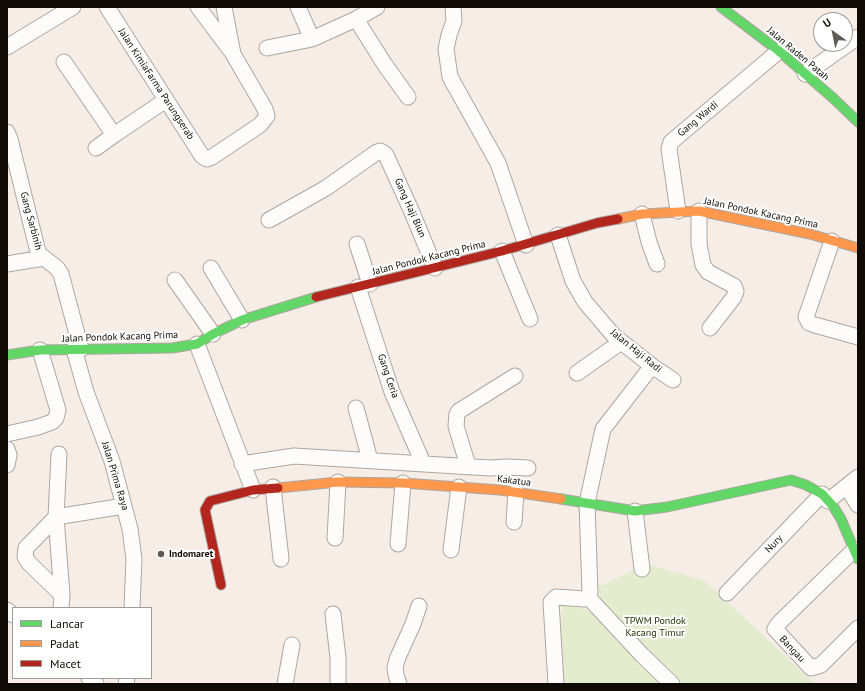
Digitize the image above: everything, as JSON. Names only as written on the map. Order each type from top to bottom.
[{"type":"street","points":[[7,46],[73,7]]},
{"type":"street","name":"Jalan KimiaFarma Parungserab","points":[[106,7],[202,156],[207,159],[260,125],[265,120],[266,116],[265,109],[233,54]]},
{"type":"street","points":[[198,7],[233,54]]},
{"type":"street","points":[[224,7],[233,54]]},
{"type":"street","points":[[298,7],[312,39]]},
{"type":"street","points":[[267,48],[312,39],[356,19],[377,7]]},
{"type":"street","points":[[453,7],[454,21],[446,49],[450,77],[498,163],[526,244]]},
{"type":"street","name":"Jalan Raden Patah","points":[[721,7],[779,51],[834,98],[858,122]]},
{"type":"street","points":[[356,19],[385,65],[408,96]]},
{"type":"street","points":[[805,74],[858,37]]},
{"type":"street","name":"Gang Wardi","points":[[678,211],[669,149],[671,142],[779,51]]},
{"type":"street","points":[[64,62],[114,135]]},
{"type":"street","points":[[96,148],[166,100]]},
{"type":"street","name":"Gang Sarbinih","points":[[7,132],[37,248],[39,254],[57,268],[61,274],[78,349]]},
{"type":"street","name":"Gang Haji Biun","points":[[269,220],[326,188],[380,151],[386,155],[435,268]]},
{"type":"street","points":[[699,210],[699,244],[703,265],[708,272],[734,286],[736,291],[734,297],[710,328]]},
{"type":"street","name":"Jalan Pondok Kacang Prima","points":[[7,354],[40,350],[172,348],[198,344],[242,320],[305,300],[502,251],[597,223],[642,214],[699,210],[810,234],[858,248]]},
{"type":"street","points":[[642,214],[649,242],[657,264]]},
{"type":"street","name":"Jalan Haji Radi","points":[[558,235],[573,281],[585,302],[614,336],[652,366],[673,380]]},
{"type":"street","points":[[832,240],[806,317],[809,322],[815,326],[858,337]]},
{"type":"street","name":"Gang Ceria","points":[[357,244],[364,285],[392,392],[423,464]]},
{"type":"street","points":[[502,251],[530,319]]},
{"type":"street","points":[[7,264],[44,258]]},
{"type":"street","points":[[211,268],[242,320]]},
{"type":"street","points":[[176,280],[214,334]]},
{"type":"street","points":[[577,373],[621,342]]},
{"type":"street","points":[[198,344],[253,490]]},
{"type":"street","name":"Jalan Prima Raya","points":[[78,349],[86,392],[112,461],[130,529],[134,559],[132,607]]},
{"type":"street","points":[[7,434],[38,428],[52,422],[56,418],[58,410],[40,350]]},
{"type":"street","points":[[556,684],[552,602],[556,598],[584,599],[590,593],[587,503],[603,429],[652,366]]},
{"type":"street","points":[[468,466],[456,426],[457,414],[459,411],[515,376]]},
{"type":"street","points":[[356,408],[370,460]]},
{"type":"street","points":[[7,449],[9,455],[9,462],[7,465]]},
{"type":"street","points":[[59,454],[56,517],[61,601]]},
{"type":"street","points":[[242,464],[294,456],[490,468],[528,468]]},
{"type":"street","name":"Kakatua","points":[[221,585],[205,510],[210,501],[253,490],[273,487],[338,482],[402,483],[516,492],[635,511],[667,507],[791,480],[806,485],[838,491],[841,519],[856,555]]},
{"type":"street","points":[[335,538],[338,482]]},
{"type":"street","points":[[398,544],[402,483]]},
{"type":"street","points":[[273,487],[281,559]]},
{"type":"street","points":[[451,550],[458,487]]},
{"type":"street","points":[[838,491],[858,505]]},
{"type":"street","name":"Nury","points":[[727,593],[838,491]]},
{"type":"street","points":[[514,522],[516,492]]},
{"type":"street","points":[[61,601],[25,557],[26,548],[56,517],[124,506]]},
{"type":"street","points":[[635,511],[642,569]]},
{"type":"street","name":"Bangau","points":[[856,555],[778,623],[775,629],[811,668],[822,665],[858,628]]},
{"type":"street","points":[[588,596],[642,655],[672,684]]},
{"type":"street","points":[[399,684],[395,667],[398,656],[413,624],[419,606]]},
{"type":"street","points":[[333,614],[338,658],[338,684]]},
{"type":"street","points":[[285,684],[292,645]]},
{"type":"green space","name":"TPWM Pondok Kacang Timur","points":[[647,564],[705,581],[815,684],[562,684],[559,677],[562,603],[591,611],[601,604],[598,587]]},
{"type":"traffic: fast","points":[[721,7],[779,51],[858,122]]},
{"type":"traffic: fast","points":[[7,355],[40,350],[172,348],[197,344],[213,334],[242,320],[316,297]]},
{"type":"traffic: fast","points":[[561,499],[635,511],[667,507],[791,480],[806,485],[822,494],[833,506],[841,519],[858,559]]},
{"type":"traffic: slow","points":[[618,219],[642,214],[699,211],[810,234],[858,248]]},
{"type":"traffic: slow","points":[[278,488],[338,482],[403,483],[500,490],[561,499]]},
{"type":"traffic: jam","points":[[316,297],[502,251],[597,223],[618,219]]},
{"type":"traffic: jam","points":[[221,585],[205,510],[210,501],[253,490],[278,488]]},
{"type":"place","name":"Indomaret","points":[[161,554]]}]
